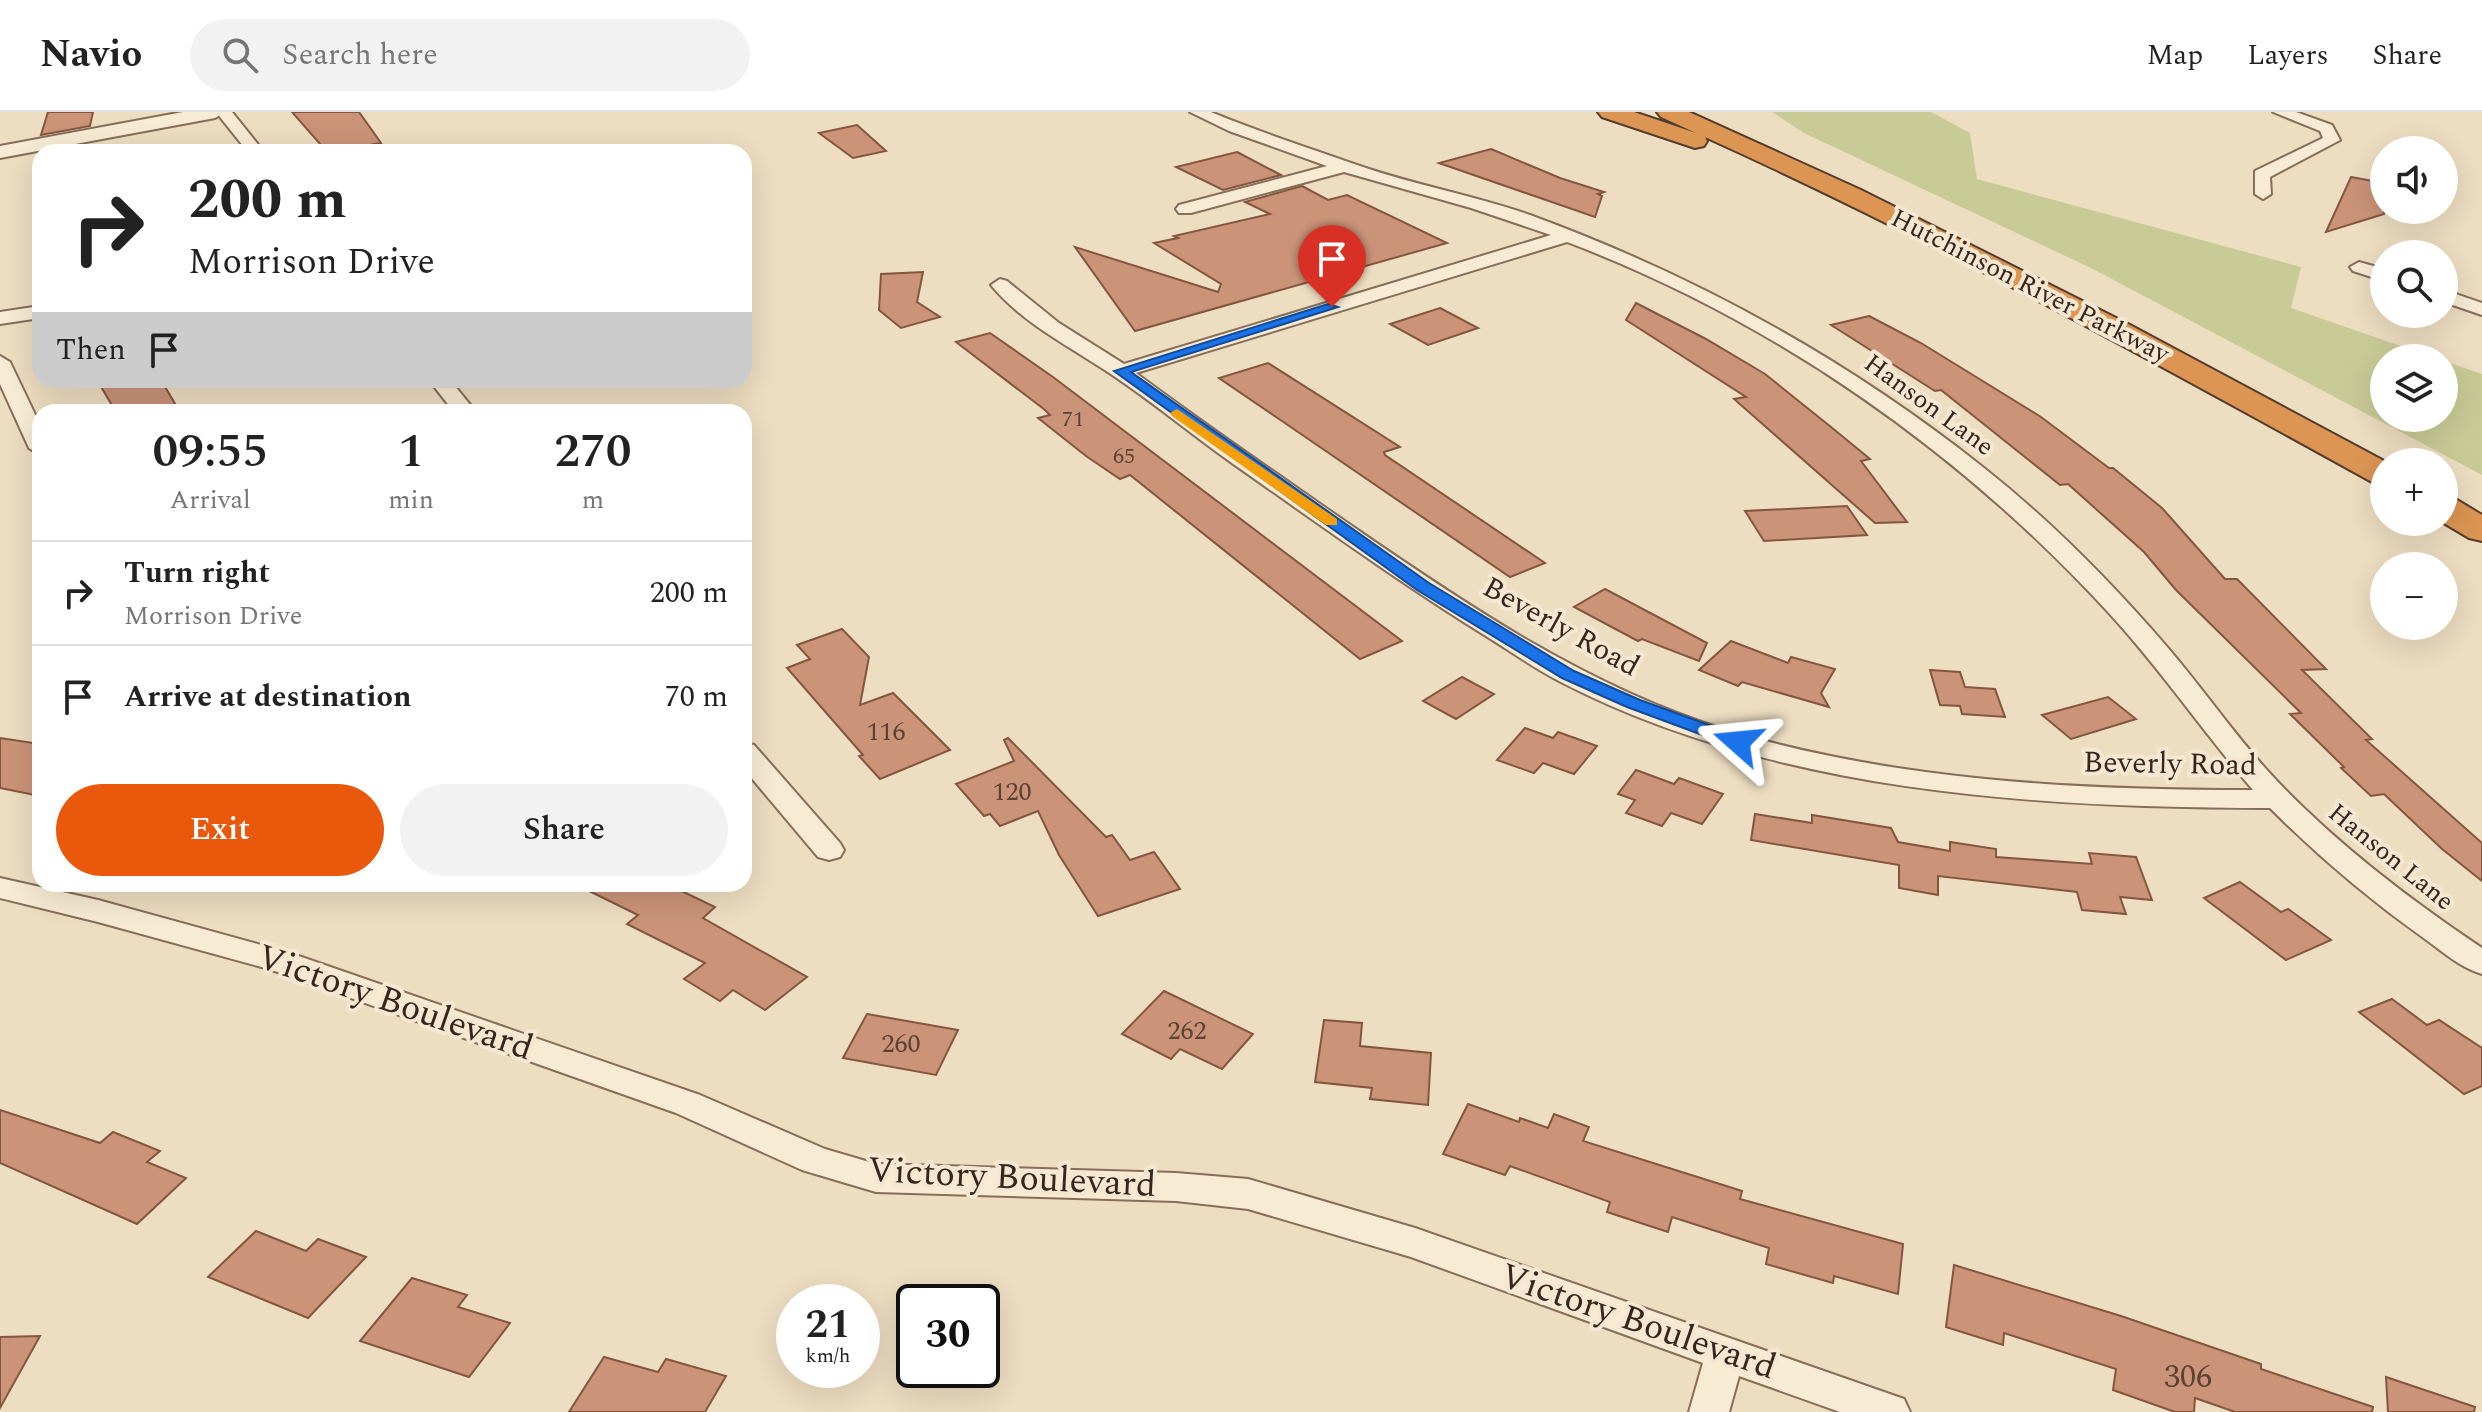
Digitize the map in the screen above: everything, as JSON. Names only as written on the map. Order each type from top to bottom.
[{"type":"highway","points":[[1610,112],[1737,158],[1891,227],[2002,270]]},
{"type":"highway","name":"Hutchinson River Parkway","points":[[1669,112],[1831,184],[2002,270],[2370,467]]},
{"type":"highway","name":"Hutchinson River Parkway","points":[[1697,112],[1896,201],[2091,295],[2377,448]]},
{"type":"highway","points":[[1793,141],[1896,201]]},
{"type":"highway","points":[[2458,492],[2482,505]]},
{"type":"highway","points":[[2458,516],[2482,530]]},
{"type":"street","points":[[43,144],[215,112]]},
{"type":"street","points":[[224,112],[250,144]]},
{"type":"street","name":"Hanson Lane","points":[[1198,112],[1346,166],[1463,199],[1567,236],[1677,283],[1813,356],[1905,418],[1978,474],[2057,545],[2160,655],[2277,799],[2393,898],[2482,963]]},
{"type":"street","points":[[2263,194],[2261,175],[2332,140],[2326,128],[2281,112]]},
{"type":"street","points":[[0,152],[32,146]]},
{"type":"street","points":[[1185,209],[1346,166]]},
{"type":"street","points":[[1121,371],[1567,236]]},
{"type":"street","points":[[2359,267],[2370,271]]},
{"type":"street","name":"Beverly Road","points":[[1000,285],[1052,327],[1121,371],[1423,586],[1568,675],[1714,735],[1870,773],[2024,792],[2179,799],[2277,799]]},
{"type":"street","points":[[2458,301],[2482,309]]},
{"type":"street","points":[[0,318],[32,313]]},
{"type":"street","points":[[0,362],[32,431]]},
{"type":"street","points":[[446,388],[458,404]]},
{"type":"street","points":[[752,760],[829,850]]},
{"type":"street","name":"Victory Boulevard","points":[[0,888],[98,911],[279,961],[688,1104],[815,1160],[876,1178],[1176,1187],[1248,1194],[1415,1243],[1890,1412]]},
{"type":"street","points":[[1709,1412],[1725,1353]]},
{"type":"green space","points":[[1772,112],[1931,112],[1970,133],[1977,179],[2301,267],[2291,308],[2395,344],[2370,344],[2370,416],[2091,268],[1804,133]]},
{"type":"green space","points":[[2458,366],[2482,374],[2482,475],[2458,462],[2458,448],[2431,448],[2401,432],[2458,432]]},
{"type":"building","points":[[48,112],[93,112],[90,126],[41,135]]},
{"type":"building","points":[[292,112],[359,112],[381,143],[375,144],[320,144]]},
{"type":"building","points":[[857,125],[886,151],[853,158],[819,133]]},
{"type":"building","points":[[1491,149],[1560,178],[1604,192],[1598,194],[1602,196],[1595,217],[1439,163]]},
{"type":"building","points":[[1237,152],[1281,175],[1223,190],[1176,167]]},
{"type":"building","points":[[2351,177],[2370,180],[2370,218],[2326,232]]},
{"type":"building","points":[[1302,186],[1328,200],[1347,195],[1447,243],[1135,331],[1075,247],[1218,292],[1221,284],[1154,243],[1270,214],[1245,202]]},
{"type":"building","points":[[923,272],[917,302],[940,317],[901,328],[879,310],[881,274]]},
{"type":"building","points":[[1636,303],[1765,374],[1831,427],[1870,459],[1861,461],[1907,522],[1875,523],[1734,399],[1746,397],[1626,320]]},
{"type":"building","points":[[1440,308],[1478,328],[1428,345],[1390,324]]},
{"type":"building","points":[[1869,316],[1921,343],[2041,417],[2113,468],[2162,508],[2225,579],[2237,579],[2326,669],[2302,670],[2372,739],[2366,740],[2482,843],[2482,881],[2442,849],[2384,794],[2371,796],[2341,768],[2344,767],[2290,714],[2301,713],[2176,590],[2144,552],[2068,484],[2060,485],[1941,390],[1935,391],[1831,325]]},
{"type":"building","points":[[990,333],[1053,377],[1402,641],[1360,659],[1130,475],[1120,479],[1086,456],[1038,418],[1050,415],[1045,410],[956,342]]},
{"type":"building","points":[[1268,363],[1400,447],[1384,452],[1385,455],[1545,563],[1510,577],[1219,378]]},
{"type":"building","points":[[102,388],[166,388],[175,404],[111,404]]},
{"type":"building","points":[[1847,506],[1867,535],[1764,541],[1745,511]]},
{"type":"building","points":[[1605,589],[1707,643],[1699,661],[1642,639],[1638,641],[1574,607]]},
{"type":"building","points":[[842,629],[869,657],[860,705],[893,693],[950,750],[880,779],[859,756],[863,755],[787,668],[810,659],[797,645]]},
{"type":"building","points":[[1731,641],[1788,663],[1791,657],[1835,669],[1821,693],[1829,707],[1742,682],[1738,686],[1699,670]]},
{"type":"building","points":[[1930,670],[1960,672],[1965,687],[1995,689],[2005,717],[1962,714],[1960,706],[1940,705]]},
{"type":"building","points":[[1462,677],[1494,694],[1456,719],[1423,701]]},
{"type":"building","points":[[2108,697],[2136,719],[2071,739],[2042,715]]},
{"type":"building","points":[[1525,728],[1553,738],[1558,732],[1597,746],[1574,774],[1543,763],[1534,773],[1497,760]]},
{"type":"building","points":[[0,738],[32,743],[32,794],[0,788]]},
{"type":"building","points":[[1008,738],[1106,837],[1112,835],[1130,860],[1154,852],[1180,889],[1098,916],[1059,855],[1038,811],[1000,826],[990,814],[984,816],[956,784],[1014,761],[1004,740]]},
{"type":"building","points":[[1636,770],[1674,784],[1679,778],[1723,794],[1702,824],[1671,813],[1662,826],[1626,813],[1635,800],[1618,794]]},
{"type":"building","points":[[1755,814],[1812,823],[1812,815],[1891,828],[1898,842],[1950,851],[1950,842],[1996,849],[1996,857],[2092,864],[2089,853],[2136,857],[2152,900],[2120,897],[2126,914],[2082,910],[2077,892],[1938,876],[1938,895],[1899,888],[1899,865],[1751,840]]},
{"type":"building","points":[[2240,882],[2281,912],[2288,909],[2331,940],[2286,960],[2204,898]]},
{"type":"building","points":[[591,892],[684,892],[715,907],[703,918],[807,977],[765,1010],[733,990],[720,1001],[684,979],[705,963],[627,924],[638,915]]},
{"type":"building","points":[[1164,991],[1253,1034],[1222,1069],[1180,1049],[1171,1059],[1122,1034]]},
{"type":"building","points":[[2392,999],[2427,1025],[2439,1020],[2482,1048],[2482,1086],[2464,1094],[2359,1012]]},
{"type":"building","points":[[867,1014],[958,1030],[936,1075],[843,1058]]},
{"type":"building","points":[[1324,1020],[1362,1023],[1360,1046],[1431,1053],[1428,1105],[1370,1099],[1372,1088],[1315,1082]]},
{"type":"building","points":[[1468,1104],[1519,1122],[1520,1118],[1548,1128],[1554,1114],[1589,1127],[1583,1141],[1742,1191],[1740,1199],[1903,1244],[1898,1294],[1834,1276],[1833,1283],[1766,1264],[1769,1248],[1672,1217],[1668,1232],[1607,1212],[1610,1202],[1510,1166],[1505,1175],[1443,1154]]},
{"type":"building","points":[[0,1110],[100,1143],[113,1132],[160,1151],[147,1162],[186,1178],[137,1224],[0,1163]]},
{"type":"building","points":[[256,1231],[306,1251],[318,1239],[366,1257],[308,1318],[208,1277]]},
{"type":"building","points":[[1954,1265],[2121,1316],[2261,1364],[2261,1369],[2373,1407],[2372,1412],[2235,1412],[2195,1398],[2194,1412],[2175,1412],[2113,1390],[2116,1369],[2004,1333],[2003,1345],[1946,1327]]},
{"type":"building","points":[[412,1278],[467,1295],[458,1307],[510,1323],[469,1377],[360,1341]]},
{"type":"building","points":[[40,1336],[0,1408],[0,1337]]},
{"type":"building","points":[[604,1357],[658,1372],[666,1359],[726,1376],[705,1412],[569,1412]]},
{"type":"building","points":[[2386,1377],[2475,1407],[2474,1412],[2388,1412]]},
{"type":"slow traffic","points":[[1177,413],[1332,522]]},
{"type":"route","points":[[1332,307],[1121,371],[1191,424],[1423,586],[1568,675],[1633,704],[1738,742]]}]
